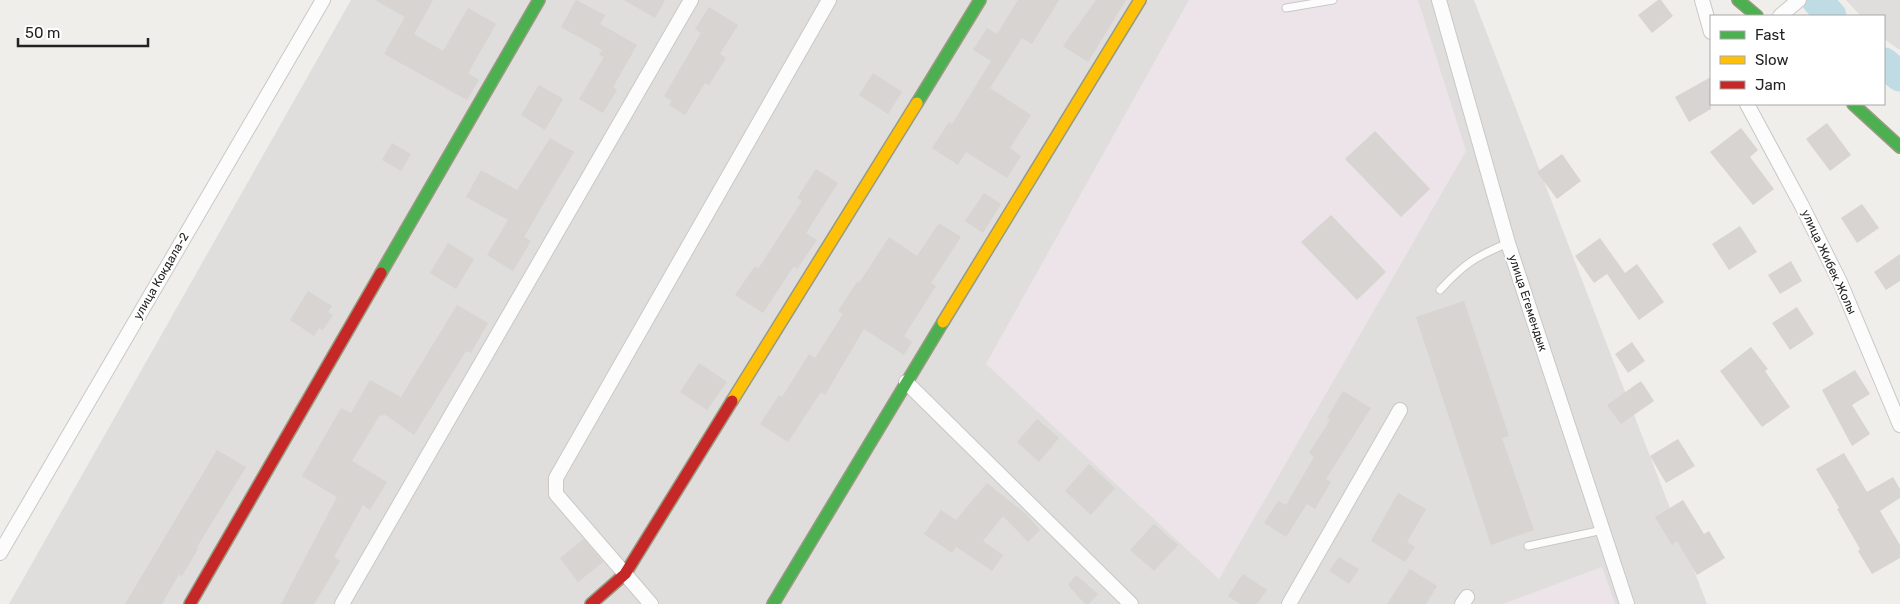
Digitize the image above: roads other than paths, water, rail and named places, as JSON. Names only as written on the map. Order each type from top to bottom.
[{"type":"street","name":"улица Кокдала-2","points":[[0,553],[323,0]]},
{"type":"street","points":[[190,604],[539,0]]},
{"type":"street","points":[[342,604],[691,0]]},
{"type":"street","points":[[651,604],[556,494],[556,478],[829,0]]},
{"type":"street","points":[[591,604],[625,574],[980,0]]},
{"type":"street","points":[[773,604],[906,382],[1140,0]]},
{"type":"street","name":"улица Егемендык","points":[[1439,0],[1508,243],[1627,604]]},
{"type":"street","points":[[1702,0],[1710,28]]},
{"type":"street","points":[[1738,0],[1756,15]]},
{"type":"street","points":[[1781,15],[1796,3]]},
{"type":"street","name":"улица Жибек Жолы","points":[[1748,105],[1802,204],[1840,282],[1900,425]]},
{"type":"street","points":[[1854,105],[1900,147]]},
{"type":"street","points":[[906,382],[1131,604]]},
{"type":"street","points":[[1289,604],[1400,410]]},
{"type":"lane","points":[[1286,8],[1333,0]]},
{"type":"lane","points":[[1440,290],[1458,270],[1474,258],[1508,243]]},
{"type":"lane","points":[[1528,546],[1603,530]]},
{"type":"waterway","points":[[1817,0],[1830,15]]},
{"type":"waterway","points":[[1885,64],[1900,76]]}]
